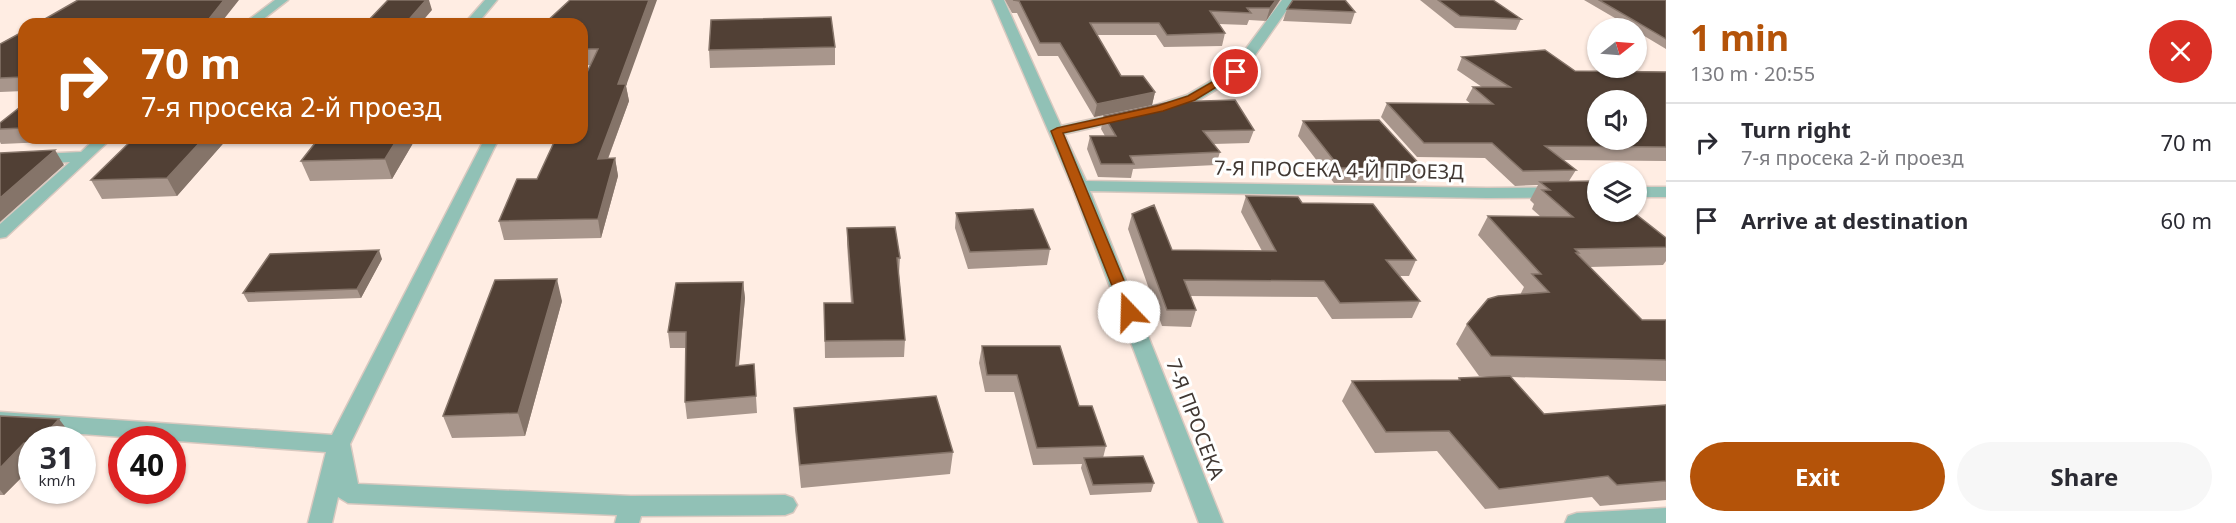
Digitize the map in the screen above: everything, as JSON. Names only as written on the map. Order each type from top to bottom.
[{"type":"street","points":[[257,18],[282,0]]},
{"type":"street","points":[[475,18],[491,0]]},
{"type":"street","name":"7-Я ПРОСЕКА","points":[[998,0],[1080,186],[1211,523]]},
{"type":"street","points":[[1057,131],[1192,98],[1236,72],[1287,0]]},
{"type":"street","points":[[0,233],[98,144]]},
{"type":"street","points":[[320,523],[339,444],[489,144]]},
{"type":"street","points":[[0,161],[85,156]]},
{"type":"street","name":"7-Я ПРОСЕКА 4-Й ПРОЕЗД","points":[[1080,186],[1487,193],[1587,192]]},
{"type":"street","points":[[1647,192],[1666,192]]},
{"type":"street","points":[[0,420],[339,444]]},
{"type":"street","points":[[339,444],[348,493],[629,515],[785,505]]},
{"type":"street","points":[[1577,523],[1666,518]]},
{"type":"building","points":[[78,0],[224,0],[210,18],[46,18]]},
{"type":"building","points":[[388,0],[426,0],[410,18],[371,18]]},
{"type":"building","points":[[570,0],[649,0],[618,84],[626,84],[598,159],[615,158],[598,219],[499,221],[517,179],[537,179],[553,144],[588,144],[588,70],[598,49],[588,49],[588,18],[550,18]]},
{"type":"building","points":[[1013,0],[1276,0],[1270,8],[1247,8],[1251,13],[1210,11],[1225,33],[1167,35],[1159,23],[1090,23],[1121,76],[1143,76],[1155,92],[1097,104],[1060,43],[1040,43],[1019,1]]},
{"type":"building","points":[[1293,0],[1345,0],[1355,12],[1287,9]]},
{"type":"building","points":[[1438,0],[1493,0],[1521,19],[1460,16]]},
{"type":"building","points":[[1599,0],[1666,0],[1666,39],[1647,28],[1647,18],[1630,18]]},
{"type":"building","points":[[831,17],[835,47],[709,50],[711,20]]},
{"type":"building","points":[[18,34],[18,77],[0,78],[0,44]]},
{"type":"building","points":[[1545,50],[1575,71],[1587,71],[1587,78],[1647,78],[1647,72],[1666,72],[1666,147],[1647,147],[1647,90],[1587,90],[1587,146],[1545,146],[1576,170],[1523,171],[1492,143],[1424,143],[1387,103],[1493,104],[1473,87],[1510,87],[1462,57]]},
{"type":"building","points":[[1235,100],[1254,130],[1203,131],[1220,152],[1130,156],[1134,164],[1101,164],[1090,136],[1116,136],[1104,116],[1170,102]]},
{"type":"building","points":[[18,109],[18,128],[0,129],[0,123]]},
{"type":"building","points":[[1379,120],[1423,168],[1340,168],[1303,121]]},
{"type":"building","points":[[128,144],[198,144],[167,178],[91,180]]},
{"type":"building","points":[[314,144],[394,144],[385,159],[301,161]]},
{"type":"building","points":[[55,150],[0,198],[0,153]]},
{"type":"building","points":[[1587,181],[1587,222],[1646,222],[1666,238],[1666,247],[1575,249],[1579,253],[1576,253],[1642,320],[1666,320],[1666,360],[1491,356],[1467,324],[1488,299],[1498,296],[1549,292],[1532,274],[1541,274],[1488,216],[1573,217],[1542,190],[1550,190],[1540,182]]},
{"type":"building","points":[[1246,196],[1298,197],[1302,203],[1373,204],[1416,260],[1386,260],[1420,301],[1340,303],[1324,281],[1184,280],[1196,310],[1167,310],[1132,214],[1154,205],[1172,250],[1276,251]]},
{"type":"building","points":[[1033,209],[1050,249],[970,252],[956,213]]},
{"type":"building","points":[[895,227],[900,258],[897,258],[905,340],[825,341],[824,303],[853,303],[847,228]]},
{"type":"building","points":[[379,250],[357,289],[243,293],[270,254]]},
{"type":"building","points":[[557,279],[518,413],[443,416],[495,280]]},
{"type":"building","points":[[743,282],[736,366],[754,364],[756,396],[685,402],[686,332],[668,332],[676,283]]},
{"type":"building","points":[[982,346],[1060,346],[1079,406],[1092,406],[1106,446],[1037,448],[1017,375],[987,375]]},
{"type":"building","points":[[1510,376],[1544,414],[1666,405],[1666,481],[1617,485],[1608,476],[1499,489],[1449,431],[1386,432],[1352,381],[1460,380],[1459,378]]},
{"type":"building","points":[[936,396],[953,452],[800,465],[794,408]]},
{"type":"building","points":[[0,416],[59,419],[53,426],[18,426],[18,449],[0,468]]},
{"type":"building","points":[[1143,456],[1154,483],[1093,485],[1084,458]]},
{"type":"route","points":[[1129,312],[1057,131],[1159,109],[1192,98],[1236,72]]}]
